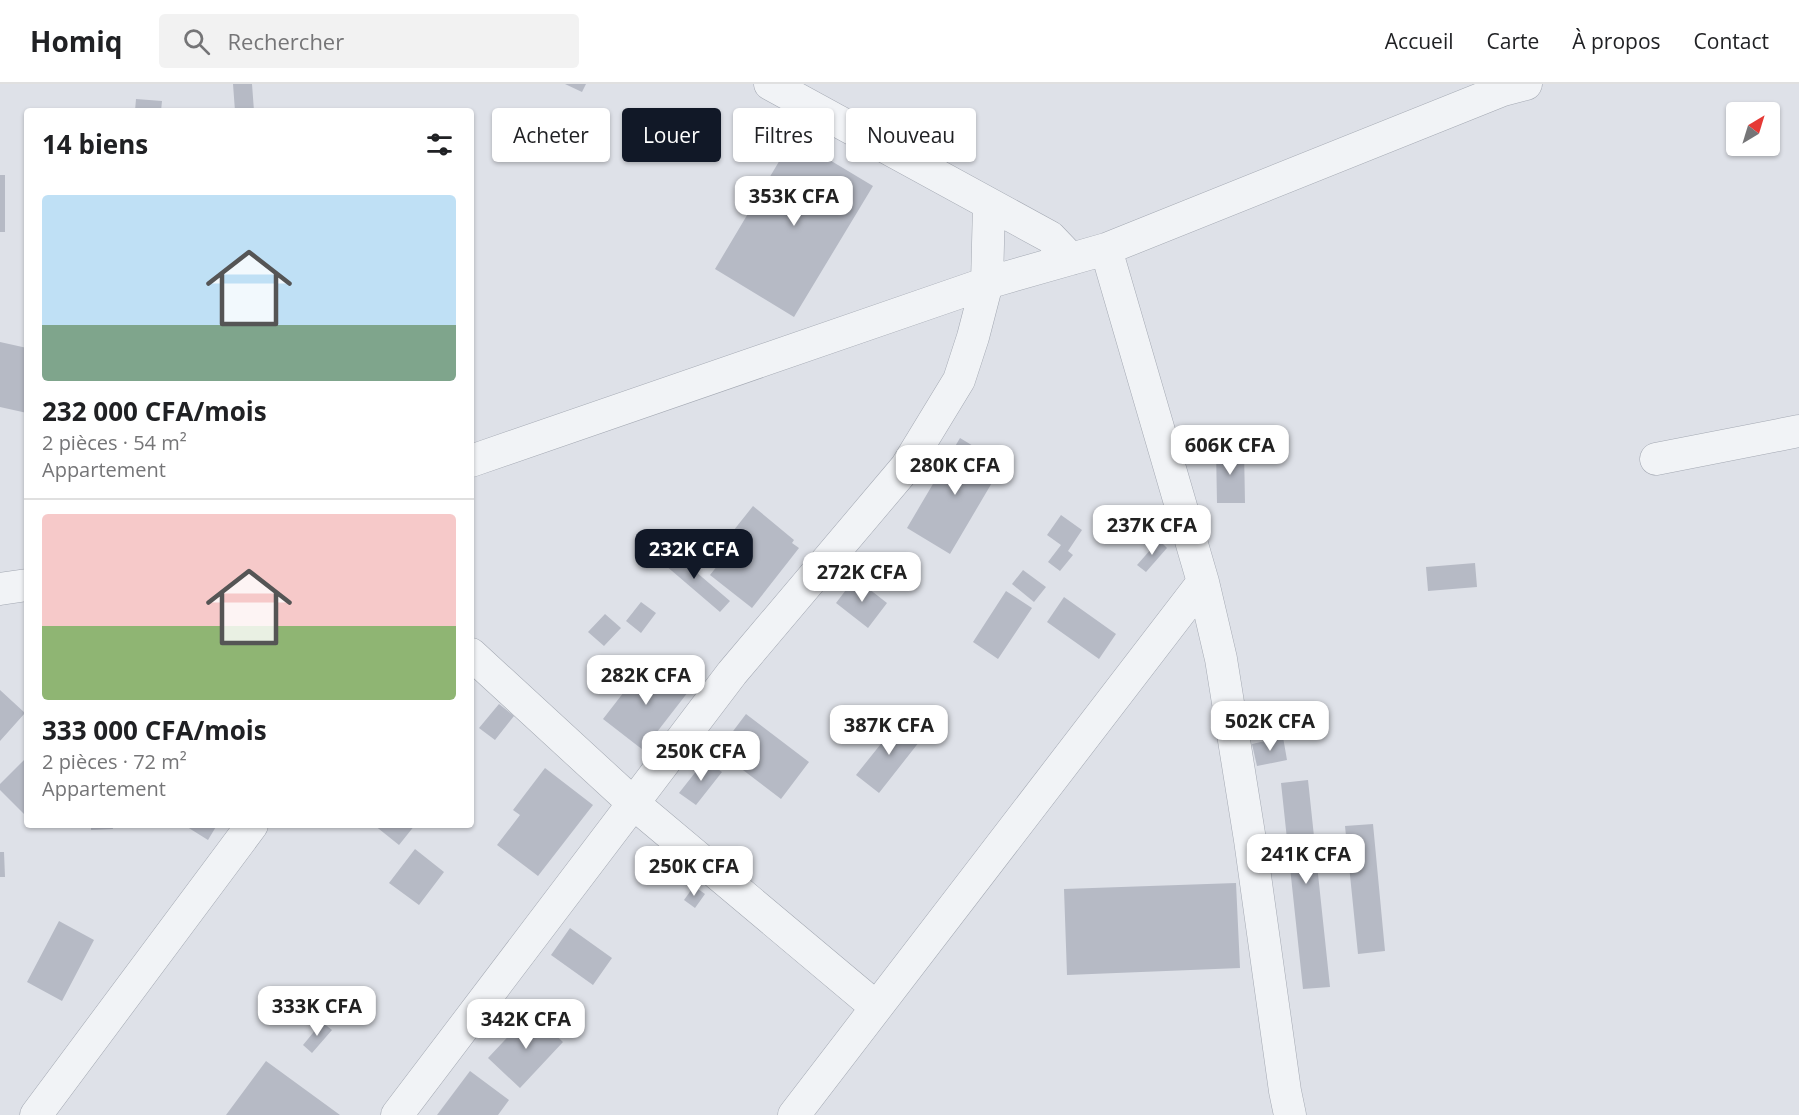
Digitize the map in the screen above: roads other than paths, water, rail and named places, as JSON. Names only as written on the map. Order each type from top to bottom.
[{"type":"street","points":[[775,85],[1050,237],[1071,259]]},
{"type":"street","points":[[474,460],[987,284],[1106,249],[1510,86]]},
{"type":"street","points":[[397,1115],[732,673],[906,467],[959,380],[973,337],[987,284],[989,205]]},
{"type":"street","points":[[1106,249],[1203,582],[1221,658],[1290,1115]]},
{"type":"street","points":[[1656,459],[1799,431]]},
{"type":"street","points":[[794,1115],[1203,582]]},
{"type":"street","points":[[0,589],[24,585]]},
{"type":"street","points":[[474,657],[633,803],[876,1007]]},
{"type":"street","points":[[36,1115],[250,828]]}]
